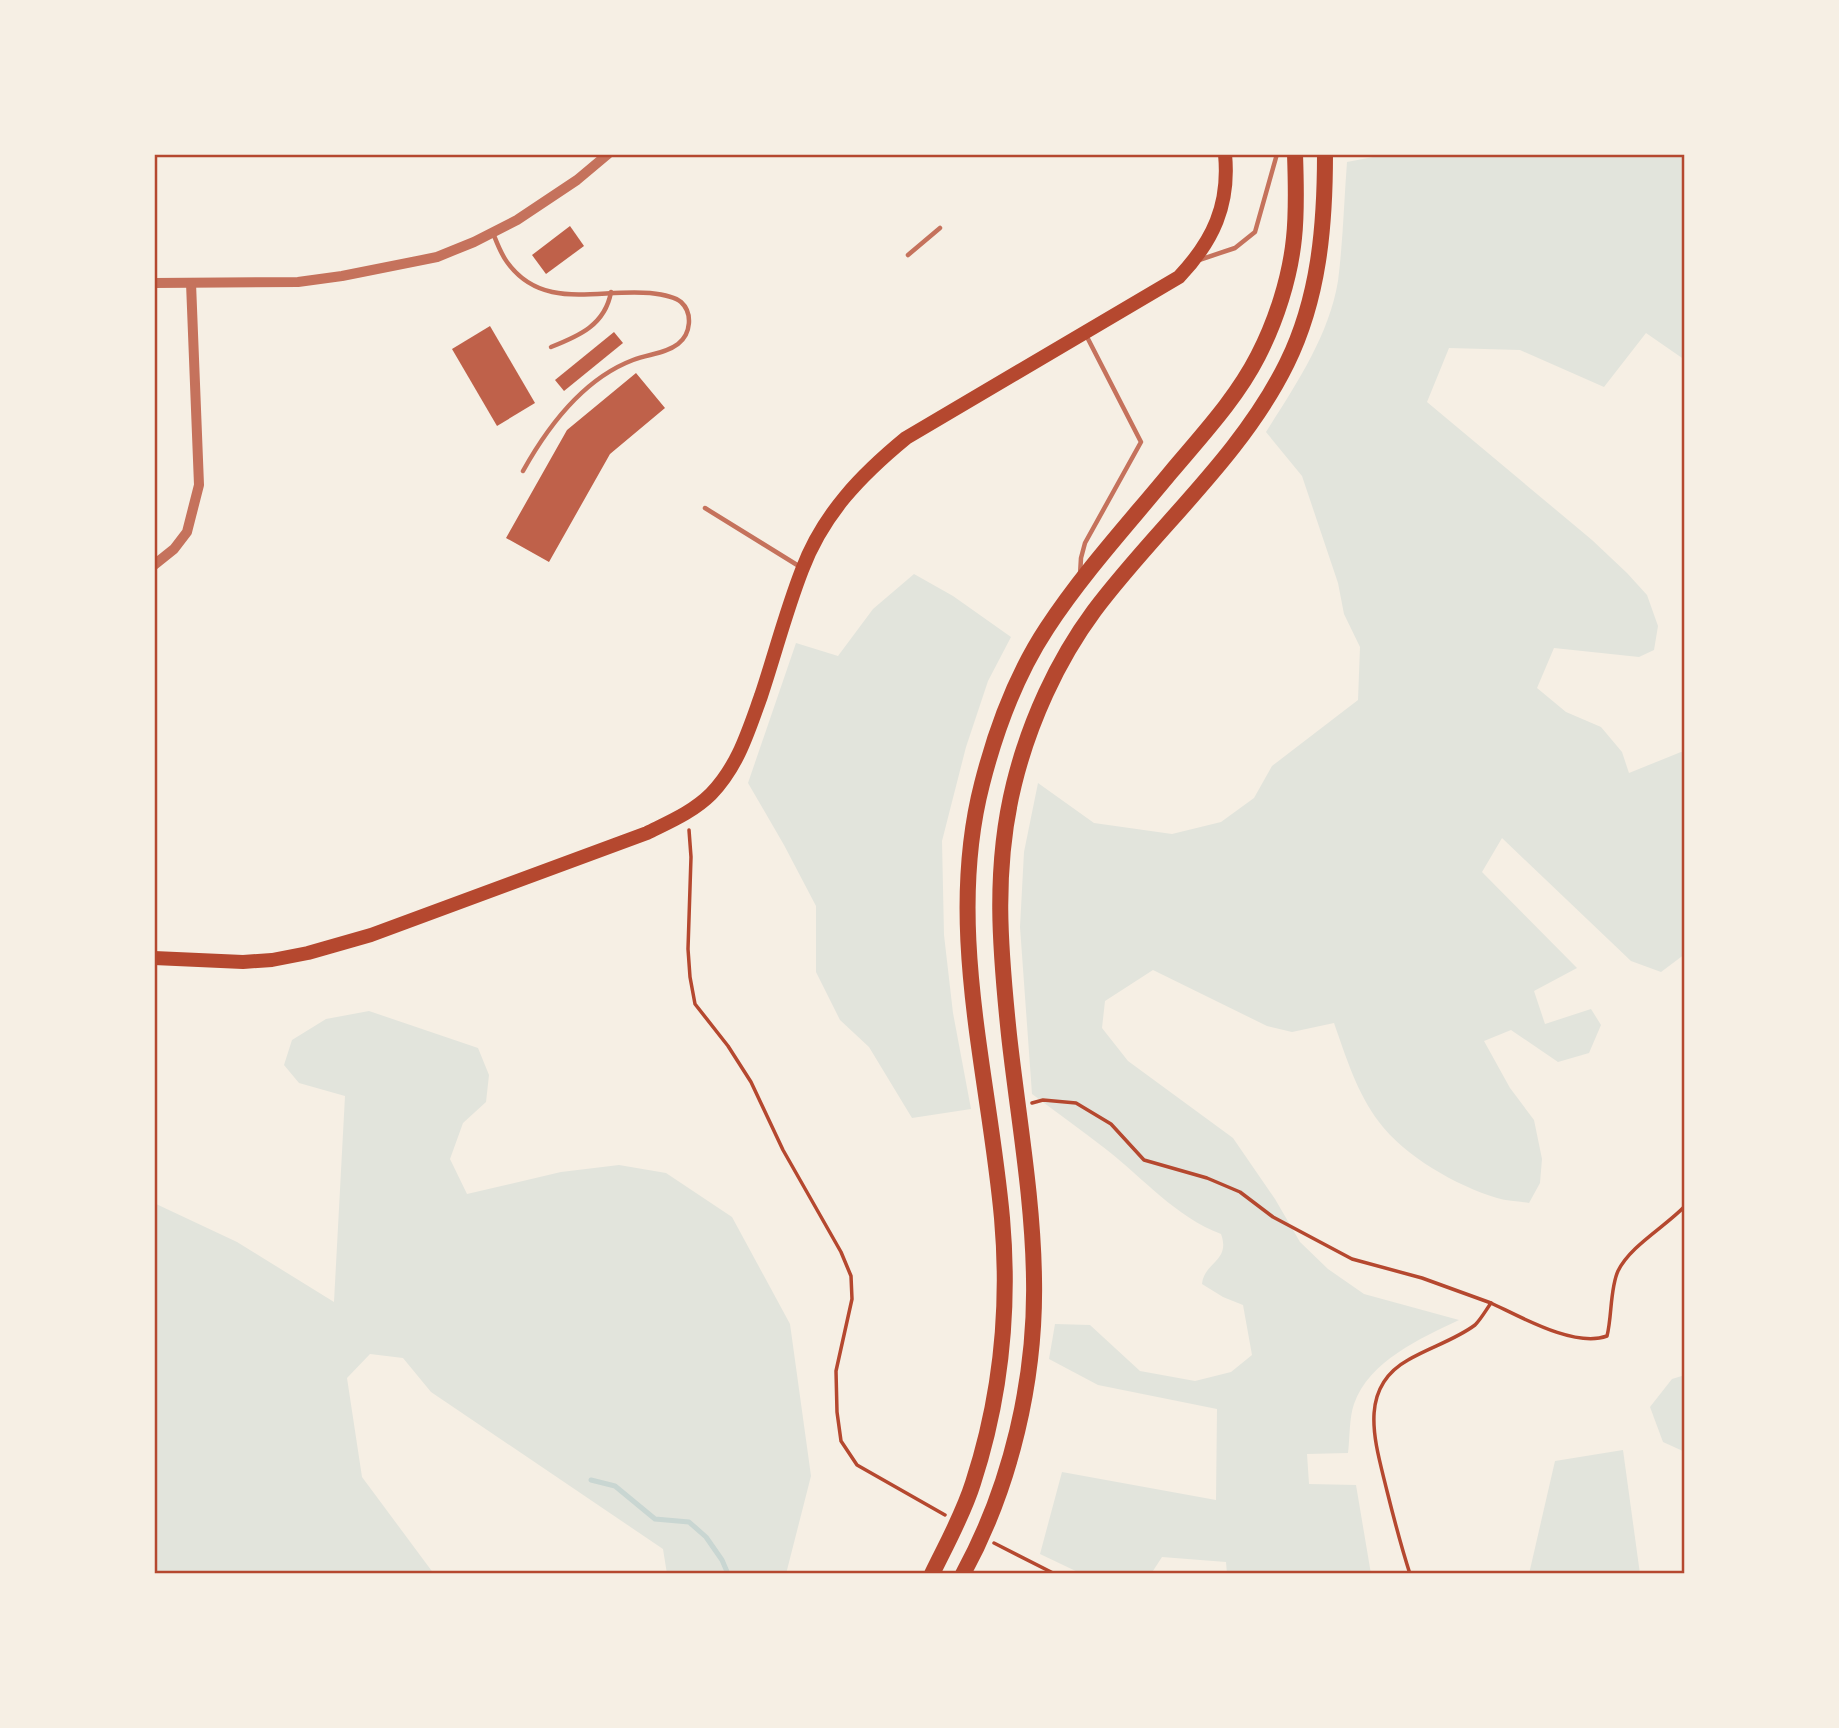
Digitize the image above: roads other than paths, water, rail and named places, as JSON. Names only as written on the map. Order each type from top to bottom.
[{"type":"highway","points":[[932,1574],[972,1485],[998,1390],[1005,1303],[1002,1219],[969,965],[972,827],[997,732],[1012,692],[1046,629],[1080,582],[1213,423],[1244,381],[1259,355],[1274,318],[1294,240],[1295,154]]},
{"type":"highway","points":[[962,1574],[981,1540],[1000,1488],[1025,1392],[1033,1317],[1031,1225],[1002,964],[1000,871],[1014,783],[1026,746],[1065,654],[1095,610],[1240,436],[1270,395],[1287,362],[1304,323],[1313,289],[1323,222],[1325,154]]},
{"type":"main road","points":[[154,958],[243,962],[309,953],[396,926],[648,833],[688,813],[710,795],[729,772],[744,745],[802,569],[831,514],[868,470],[906,438],[1179,277],[1206,245],[1218,217],[1225,178],[1225,154]]},
{"type":"street","points":[[154,283],[298,282],[436,257],[493,233],[552,198],[608,154]]},
{"type":"street","points":[[154,565],[174,549],[187,532],[199,485],[191,283]]},
{"type":"lane","points":[[1192,263],[1235,248],[1255,232],[1277,154]]},
{"type":"lane","points":[[908,255],[940,228]]},
{"type":"lane","points":[[493,233],[505,260],[520,278],[535,287],[555,294],[660,294],[680,301],[689,314],[689,329],[679,343],[656,354],[634,359],[605,375],[578,396],[540,441],[523,471]]},
{"type":"lane","points":[[551,347],[575,337],[596,322],[608,307],[611,292]]},
{"type":"lane","points":[[1080,582],[1085,543],[1141,442],[1084,332]]},
{"type":"lane","points":[[705,509],[802,569]]},
{"type":"waterway","points":[[591,1480],[615,1486],[655,1519],[689,1522],[706,1537],[728,1574]]}]
